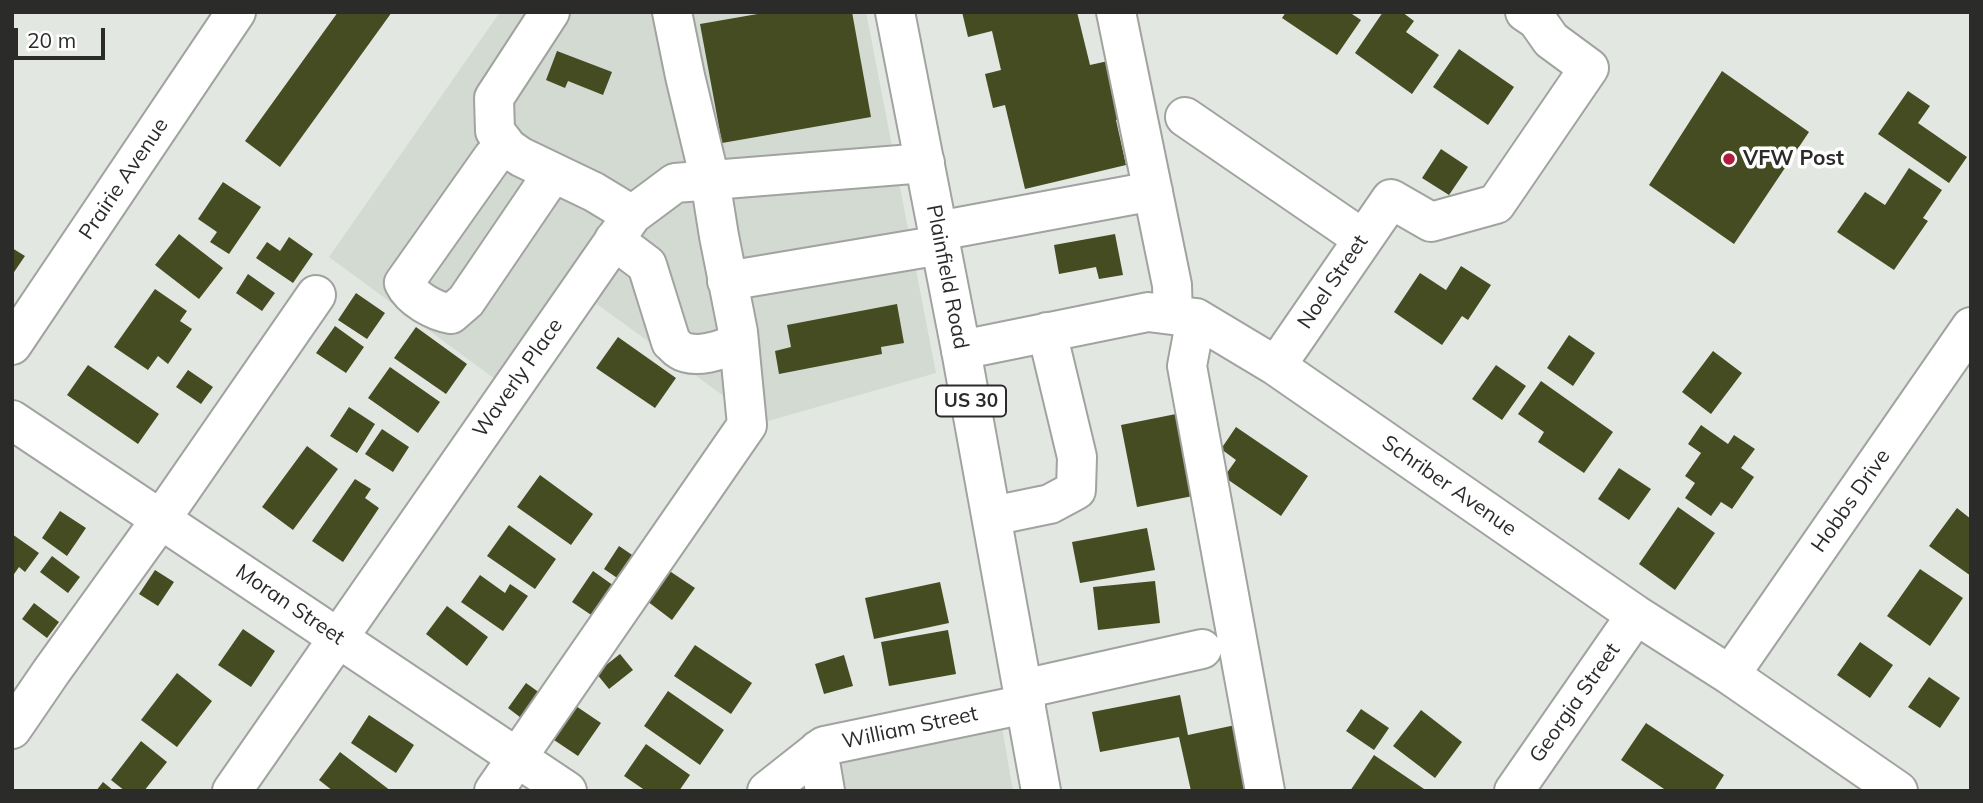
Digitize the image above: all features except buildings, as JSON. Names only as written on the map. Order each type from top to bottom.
[{"type":"street","name":"Prairie Avenue","points":[[12,345],[236,12]]},
{"type":"street","points":[[550,12],[494,98],[495,131],[508,148],[521,157],[594,192],[623,227],[647,265],[671,342],[681,351],[695,354],[729,347],[736,342],[738,332]]},
{"type":"street","points":[[494,791],[747,425],[738,332],[710,180],[672,12]]},
{"type":"street","name":"Plainfield Road","points":[[895,12],[961,350],[1041,791]]},
{"type":"street","points":[[1116,12],[1172,285],[1184,317],[1187,366],[1265,791]]},
{"type":"street","name":"Noel Street","points":[[1276,366],[1391,198],[1431,222],[1496,204],[1589,68],[1551,40],[1535,15]]},
{"type":"street","points":[[1185,117],[1363,239]]},
{"type":"street","points":[[508,148],[493,157],[404,283],[408,291],[439,312],[451,314],[466,302],[553,173]]},
{"type":"street","name":"Waverly Place","points":[[232,791],[623,227],[675,183],[925,163]]},
{"type":"street","points":[[727,281],[1153,191]]},
{"type":"street","points":[[12,729],[316,295]]},
{"type":"street","name":"Schriber Avenue","points":[[961,350],[1148,312],[1184,317],[1276,366],[1636,615],[1731,675],[1898,791]]},
{"type":"street","name":"Hobbs Drive","points":[[1731,675],[1971,327]]},
{"type":"street","points":[[992,516],[1051,504],[1076,490],[1077,457],[1047,332]]},
{"type":"street","name":"Moran Street","points":[[12,420],[567,791]]},
{"type":"street","name":"Georgia Street","points":[[1514,791],[1636,615]]},
{"type":"street","name":"William Street","points":[[767,791],[824,746],[1202,649]]},
{"type":"street","points":[[818,750],[825,791]]},
{"type":"shaded area","points":[[500,12],[866,12],[936,373],[761,423],[565,281],[495,379],[329,257]]},
{"type":"shaded area","points":[[1002,727],[1013,791],[837,791],[832,764]]},
{"type":"place","name":"VFW Post","points":[[1729,159]]}]
